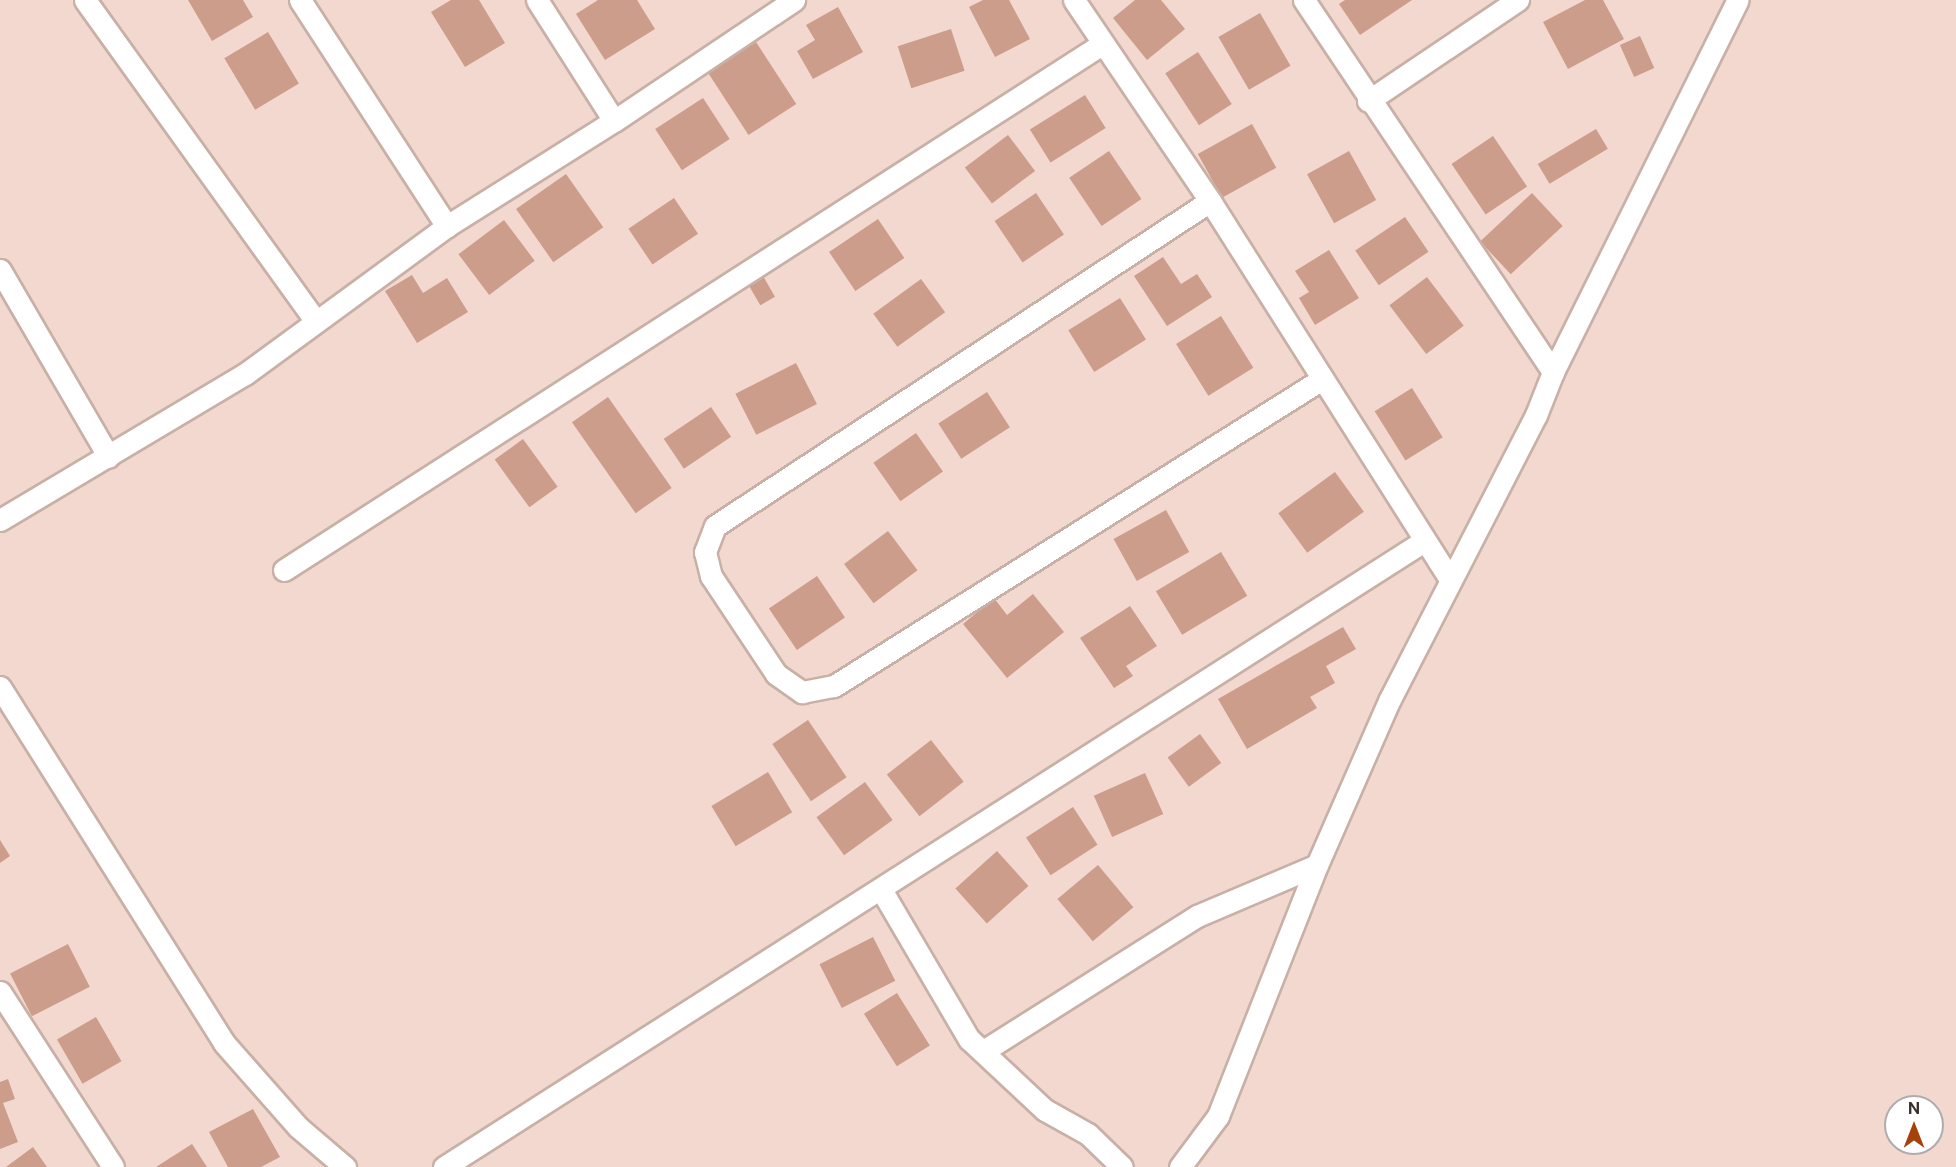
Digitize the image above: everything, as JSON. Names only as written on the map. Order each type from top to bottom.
[{"type":"street","points":[[85,0],[316,321]]},
{"type":"street","points":[[300,0],[447,226]]},
{"type":"street","points":[[537,0],[614,121]]},
{"type":"street","points":[[1074,0],[1210,201],[1450,579]]},
{"type":"street","points":[[1304,0],[1368,101],[1553,372]]},
{"type":"street","points":[[1368,101],[1518,0]]},
{"type":"street","points":[[1180,1167],[1218,1116],[1317,865],[1390,699],[1536,415],[1553,372],[1738,0]]},
{"type":"street","points":[[0,520],[245,374],[447,226],[614,121],[786,2]]},
{"type":"street","points":[[284,570],[1102,44]]},
{"type":"street","points":[[1210,201],[715,526],[705,552],[711,576],[776,674],[802,692],[834,686],[1322,379]]},
{"type":"street","points":[[0,270],[109,457]]},
{"type":"street","points":[[444,1167],[882,891],[1424,541]]},
{"type":"street","points":[[0,687],[224,1043],[298,1127],[345,1167]]},
{"type":"street","points":[[985,1050],[1197,916],[1317,865]]},
{"type":"street","points":[[882,891],[969,1039],[985,1050],[1045,1110],[1088,1134],[1122,1167]]},
{"type":"street","points":[[0,992],[113,1167]]},
{"type":"building","points":[[188,0],[243,0],[253,17],[212,41]]},
{"type":"building","points":[[451,0],[479,0],[505,43],[465,67],[431,12]]},
{"type":"building","points":[[598,0],[637,0],[655,29],[605,60],[576,14]]},
{"type":"building","points":[[983,0],[1009,0],[1030,39],[995,57],[969,7]]},
{"type":"building","points":[[1135,0],[1161,0],[1185,29],[1147,60],[1113,18]]},
{"type":"building","points":[[1345,0],[1412,0],[1360,35],[1339,4]]},
{"type":"building","points":[[1585,0],[1603,0],[1624,39],[1568,69],[1543,22]]},
{"type":"building","points":[[838,7],[863,52],[813,79],[797,51],[815,40],[806,25]]},
{"type":"building","points":[[1260,13],[1290,66],[1249,90],[1218,37]]},
{"type":"building","points":[[951,29],[965,71],[911,88],[898,46]]},
{"type":"building","points":[[268,32],[299,83],[255,110],[224,58]]},
{"type":"building","points":[[1640,36],[1654,68],[1634,77],[1620,45]]},
{"type":"building","points":[[756,42],[796,104],[748,135],[708,73]]},
{"type":"building","points":[[1198,52],[1232,104],[1199,125],[1165,73]]},
{"type":"building","points":[[1085,95],[1106,128],[1051,163],[1030,129]]},
{"type":"building","points":[[703,98],[730,139],[682,170],[655,129]]},
{"type":"building","points":[[1252,124],[1276,168],[1222,198],[1198,154]]},
{"type":"building","points":[[1596,129],[1608,149],[1550,184],[1538,164]]},
{"type":"building","points":[[1008,135],[1035,171],[992,203],[965,167]]},
{"type":"building","points":[[1493,136],[1527,187],[1486,215],[1452,164]]},
{"type":"building","points":[[1109,151],[1141,199],[1102,226],[1069,178]]},
{"type":"building","points":[[1349,151],[1376,200],[1334,223],[1307,174]]},
{"type":"building","points":[[566,174],[603,227],[553,262],[516,209]]},
{"type":"building","points":[[1036,193],[1064,234],[1023,262],[995,221]]},
{"type":"building","points":[[1532,193],[1563,226],[1511,274],[1480,241]]},
{"type":"building","points":[[674,198],[698,234],[652,264],[628,229]]},
{"type":"building","points":[[1405,217],[1428,252],[1379,285],[1355,251]]},
{"type":"building","points":[[878,219],[904,258],[855,291],[829,252]]},
{"type":"building","points":[[504,220],[535,261],[489,295],[458,254]]},
{"type":"building","points":[[1329,250],[1359,298],[1315,325],[1299,298],[1309,292],[1295,271]]},
{"type":"building","points":[[1163,257],[1181,284],[1197,274],[1212,297],[1167,326],[1134,276]]},
{"type":"building","points":[[412,275],[423,293],[447,278],[468,312],[417,343],[385,291]]},
{"type":"building","points":[[763,276],[775,297],[760,305],[748,284]]},
{"type":"building","points":[[1427,277],[1464,326],[1426,354],[1389,305]]},
{"type":"building","points":[[921,279],[945,312],[897,347],[873,314]]},
{"type":"building","points":[[1120,298],[1146,340],[1094,372],[1068,330]]},
{"type":"building","points":[[1221,316],[1253,368],[1208,396],[1176,344]]},
{"type":"building","points":[[796,363],[817,404],[756,435],[735,394]]},
{"type":"building","points":[[1412,388],[1443,437],[1405,461],[1375,411]]},
{"type":"building","points":[[987,392],[1010,427],[961,459],[938,424]]},
{"type":"building","points":[[608,397],[672,488],[636,513],[572,422]]},
{"type":"building","points":[[711,407],[731,437],[684,469],[664,439]]},
{"type":"building","points":[[916,433],[943,472],[900,501],[873,463]]},
{"type":"building","points":[[523,439],[558,487],[529,507],[495,460]]},
{"type":"building","points":[[1335,472],[1364,512],[1307,553],[1278,513]]},
{"type":"building","points":[[1166,510],[1189,552],[1137,581],[1114,539]]},
{"type":"building","points":[[888,531],[917,570],[874,603],[844,564]]},
{"type":"building","points":[[1221,552],[1247,596],[1182,635],[1156,591]]},
{"type":"building","points":[[817,576],[845,617],[797,650],[769,608]]},
{"type":"building","points":[[1033,594],[1064,632],[1007,678],[963,624],[994,598],[1007,615]]},
{"type":"building","points":[[1130,606],[1157,646],[1126,666],[1133,676],[1114,688],[1080,638]]},
{"type":"building","points":[[1343,627],[1356,649],[1326,666],[1335,683],[1310,697],[1317,708],[1247,749],[1218,699]]},
{"type":"building","points":[[808,720],[847,777],[811,801],[772,744]]},
{"type":"building","points":[[1200,734],[1221,763],[1189,787],[1168,758]]},
{"type":"building","points":[[931,740],[964,782],[920,816],[887,774]]},
{"type":"building","points":[[768,772],[792,812],[736,846],[711,806]]},
{"type":"building","points":[[1145,773],[1163,814],[1112,837],[1094,796]]},
{"type":"building","points":[[865,782],[893,820],[844,855],[816,817]]},
{"type":"building","points":[[1073,807],[1098,845],[1051,875],[1026,837]]},
{"type":"building","points":[[0,840],[10,856],[0,863]]},
{"type":"building","points":[[997,851],[1028,886],[987,923],[955,888]]},
{"type":"building","points":[[1098,865],[1133,907],[1093,941],[1057,899]]},
{"type":"building","points":[[873,937],[895,981],[842,1008],[820,964]]},
{"type":"building","points":[[68,944],[90,987],[32,1016],[10,974]]},
{"type":"building","points":[[897,993],[930,1046],[897,1066],[864,1014]]},
{"type":"building","points":[[96,1017],[122,1061],[83,1084],[57,1040]]},
{"type":"building","points":[[8,1079],[15,1099],[3,1103],[18,1142],[0,1149],[0,1082]]},
{"type":"building","points":[[253,1109],[280,1157],[261,1167],[228,1167],[209,1132]]},
{"type":"building","points":[[192,1144],[207,1167],[156,1167]]},
{"type":"building","points":[[33,1147],[47,1167],[6,1167]]}]
